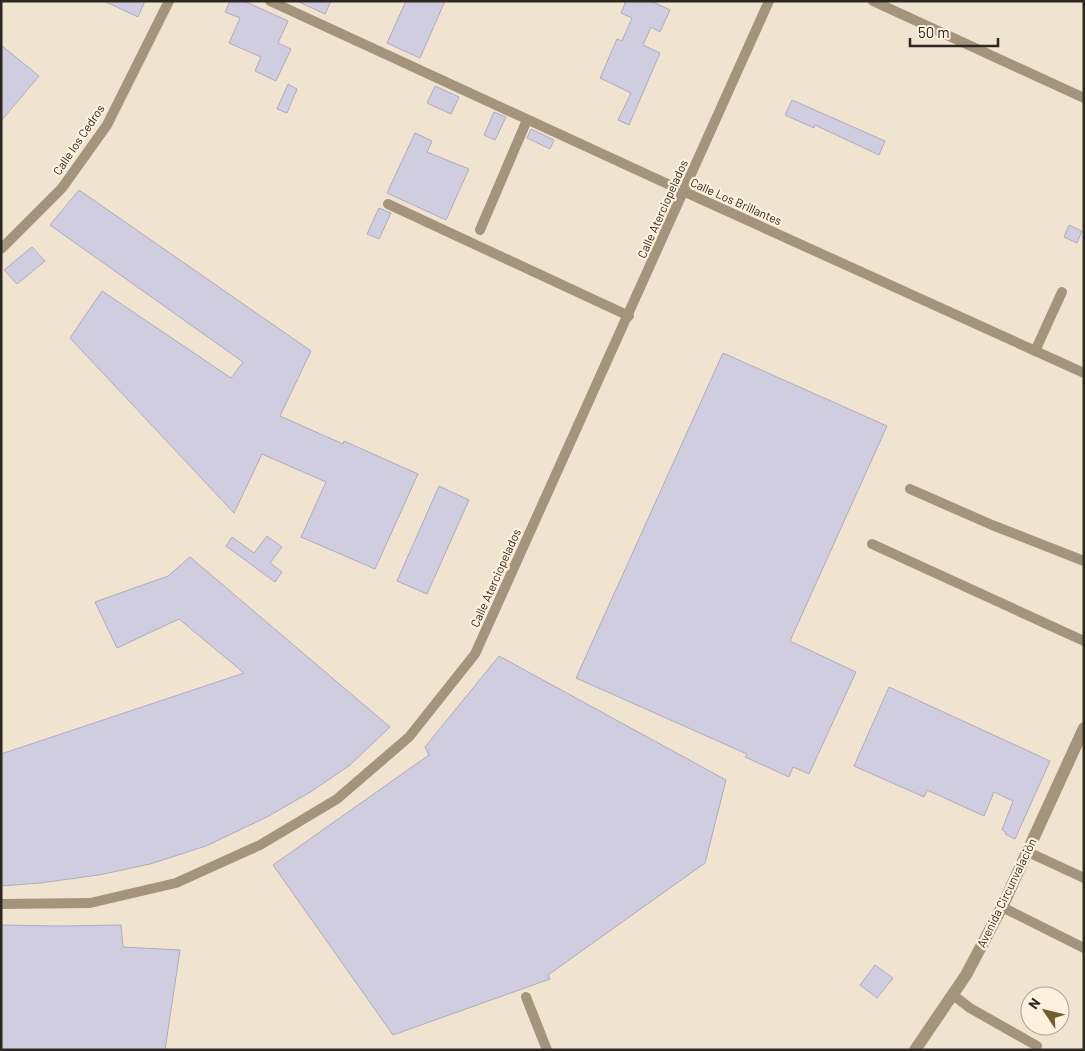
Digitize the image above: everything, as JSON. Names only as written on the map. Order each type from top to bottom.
[{"type":"street","name":"Calle los Cedros","points":[[1,249],[62,188],[106,125],[169,1]]},
{"type":"street","name":"Calle Los Brillantes","points":[[270,1],[684,192],[1084,373]]},
{"type":"street","name":"Calle Aterciopelados","points":[[1,904],[90,903],[176,883],[260,845],[337,799],[409,738],[475,654],[770,1]]},
{"type":"street","points":[[873,1],[1084,98]]},
{"type":"street","points":[[480,230],[527,120]]},
{"type":"street","points":[[388,204],[628,316]]},
{"type":"street","points":[[1035,351],[1062,292]]},
{"type":"street","points":[[910,489],[992,525],[1084,561]]},
{"type":"street","points":[[872,544],[1084,641]]},
{"type":"street","name":"Avenida Circunvalación","points":[[915,1050],[966,975],[1002,907],[1084,728]]},
{"type":"street","points":[[1028,852],[1084,878]]},
{"type":"street","points":[[1002,907],[1084,948]]},
{"type":"street","points":[[952,995],[970,1008],[1037,1046]]},
{"type":"street","points":[[526,997],[547,1050]]},
{"type":"building","points":[[104,1],[145,1],[138,17]]},
{"type":"building","points":[[230,1],[244,1],[288,21],[278,43],[291,49],[276,81],[255,71],[261,57],[229,43],[240,18],[225,12]]},
{"type":"building","points":[[297,1],[331,1],[325,14]]},
{"type":"building","points":[[406,1],[445,1],[420,58],[387,43]]},
{"type":"building","points":[[626,1],[651,1],[670,10],[660,32],[651,27],[643,45],[660,53],[629,125],[618,120],[631,93],[600,78],[617,39],[622,41],[632,18],[621,13]]},
{"type":"building","points":[[1,45],[39,76],[1,121]]},
{"type":"building","points":[[288,84],[297,89],[287,113],[277,109]]},
{"type":"building","points":[[435,86],[459,97],[451,114],[427,103]]},
{"type":"building","points":[[792,100],[885,141],[879,155],[815,125],[814,128],[785,115]]},
{"type":"building","points":[[494,112],[506,117],[495,140],[484,135]]},
{"type":"building","points":[[531,129],[554,140],[550,149],[527,138]]},
{"type":"building","points":[[415,133],[432,141],[427,152],[469,169],[446,220],[387,193]]},
{"type":"building","points":[[79,190],[311,351],[280,416],[343,444],[344,441],[418,474],[375,569],[301,537],[326,482],[262,454],[234,513],[70,338],[102,291],[231,378],[243,362],[50,225]]},
{"type":"building","points":[[379,208],[391,213],[379,239],[367,234]]},
{"type":"building","points":[[1069,225],[1082,231],[1077,243],[1064,237]]},
{"type":"building","points":[[32,247],[45,261],[17,284],[4,270]]},
{"type":"building","points":[[723,353],[887,426],[790,641],[856,672],[809,774],[793,767],[789,777],[745,757],[747,754],[576,678]]},
{"type":"building","points":[[439,486],[469,500],[427,594],[397,581]]},
{"type":"building","points":[[267,536],[282,547],[270,563],[282,572],[275,582],[226,546],[232,537],[254,553]]},
{"type":"building","points":[[190,557],[390,727],[350,765],[312,791],[267,817],[206,846],[150,864],[99,875],[1,886],[1,754],[244,673],[179,619],[117,648],[95,602],[168,576]]},
{"type":"building","points":[[499,656],[726,780],[705,863],[548,975],[550,979],[393,1035],[273,865],[429,755],[425,747]]},
{"type":"building","points":[[889,687],[1050,761],[1015,839],[1005,834],[1006,832],[1002,830],[1013,801],[994,792],[984,816],[927,790],[924,797],[854,766]]},
{"type":"building","points":[[1,925],[121,925],[123,947],[180,950],[165,1050],[1,1050]]},
{"type":"building","points":[[875,965],[893,978],[877,998],[860,985]]}]
